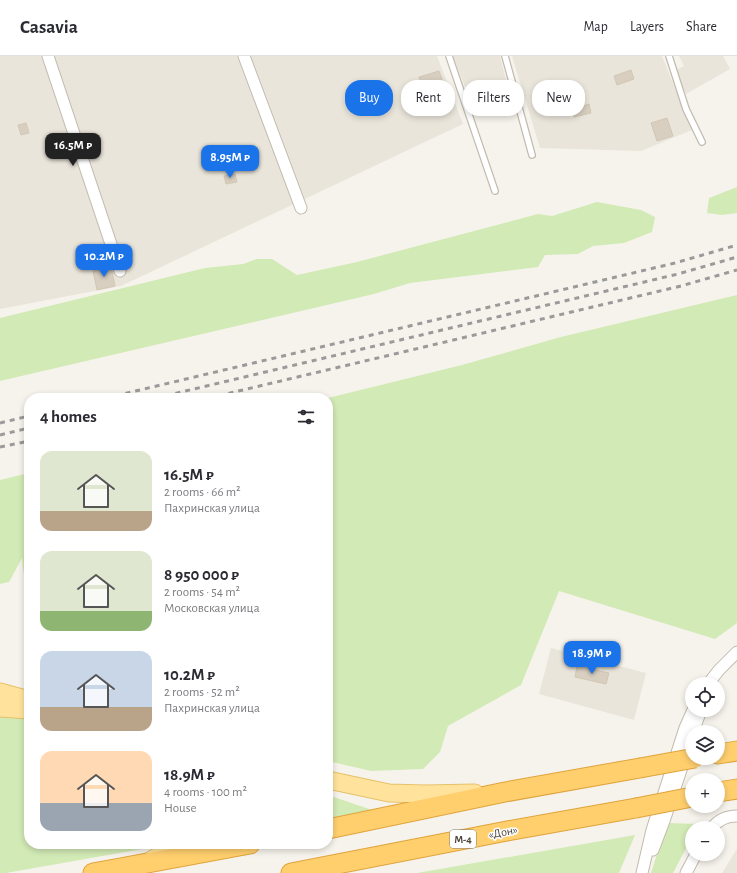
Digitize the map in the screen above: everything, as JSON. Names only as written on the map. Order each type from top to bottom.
[{"type":"highway","points":[[725,753],[737,751]]},
{"type":"highway","points":[[333,828],[505,792],[685,760]]},
{"type":"highway","points":[[725,791],[737,789]]},
{"type":"highway","name":"«Дон»","points":[[291,873],[685,798]]},
{"type":"highway","points":[[94,873],[223,849]]},
{"type":"main road","points":[[0,695],[24,699]]},
{"type":"main road","points":[[0,695],[24,707]]},
{"type":"main road","points":[[333,781],[389,793],[425,794],[505,792]]},
{"type":"main road","points":[[147,863],[169,849]]},
{"type":"street","points":[[48,56],[120,271]]},
{"type":"street","points":[[244,56],[301,208]]},
{"type":"street","points":[[714,677],[737,652]]},
{"type":"street","points":[[716,677],[719,670]]},
{"type":"street","points":[[643,873],[652,830],[690,717]]},
{"type":"street","points":[[643,873],[664,821],[685,758]]},
{"type":"street","points":[[719,821],[726,817],[737,816]]},
{"type":"street","points":[[686,873],[692,861]]},
{"type":"lane","points":[[449,56],[496,190]]},
{"type":"lane","points":[[505,56],[532,155]]},
{"type":"lane","points":[[669,56],[686,109],[702,142]]},
{"type":"shaded area","points":[[0,56],[437,56],[446,80],[401,80],[401,116],[455,116],[455,103],[463,124],[121,286],[0,309]]},
{"type":"shaded area","points":[[453,56],[500,56],[506,80],[463,80],[463,82]]},
{"type":"shaded area","points":[[512,56],[662,56],[692,130],[641,151],[540,148],[524,95],[524,80],[519,80]]},
{"type":"shaded area","points":[[679,56],[723,56],[730,69],[686,94],[676,70],[684,66]]},
{"type":"shaded area","points":[[551,648],[646,673],[634,720],[539,694]]},
{"type":"shaded area","points":[[737,849],[737,873],[722,873]]},
{"type":"green space","points":[[737,187],[737,213],[722,215],[707,213],[709,198]]},
{"type":"green space","points":[[597,202],[641,210],[655,217],[652,232],[624,243],[593,246],[578,254],[545,255],[538,267],[410,283],[374,294],[0,381],[0,318],[205,268],[243,264],[257,259],[272,259],[297,275],[357,262],[538,214],[552,216]]},
{"type":"green space","points":[[737,295],[737,623],[715,639],[559,591],[521,685],[448,726],[440,752],[423,769],[371,771],[333,762],[333,397],[462,365],[561,337]]},
{"type":"green space","points":[[24,474],[24,576],[22,558],[9,582],[0,584],[0,480]]},
{"type":"green space","points":[[0,713],[24,715],[24,849],[142,849],[0,873]]},
{"type":"green space","points":[[333,797],[372,810],[333,818]]},
{"type":"green space","points":[[667,823],[685,824],[685,850],[673,873],[651,873]]},
{"type":"green space","points":[[635,835],[619,873],[417,873]]},
{"type":"building","points":[[631,70],[634,79],[617,85],[614,76]]},
{"type":"building","points":[[439,71],[442,80],[420,80],[419,77]]},
{"type":"building","points":[[589,104],[591,113],[585,114],[585,106]]},
{"type":"building","points":[[667,118],[673,136],[657,141],[651,123]]},
{"type":"building","points":[[26,123],[29,133],[21,135],[18,125]]},
{"type":"building","points":[[235,174],[237,182],[226,184],[224,176]]},
{"type":"building","points":[[111,267],[115,286],[97,290],[93,271]]},
{"type":"building","points":[[577,666],[609,673],[606,684],[575,677]]},
{"type":"railway","points":[[127,393],[675,263],[737,245]]},
{"type":"railway","points":[[177,393],[678,274],[737,257]]},
{"type":"railway","points":[[230,393],[681,286],[737,270]]},
{"type":"railway","points":[[0,423],[24,417]]},
{"type":"railway","points":[[0,435],[24,429]]},
{"type":"railway","points":[[0,447],[24,442]]}]
